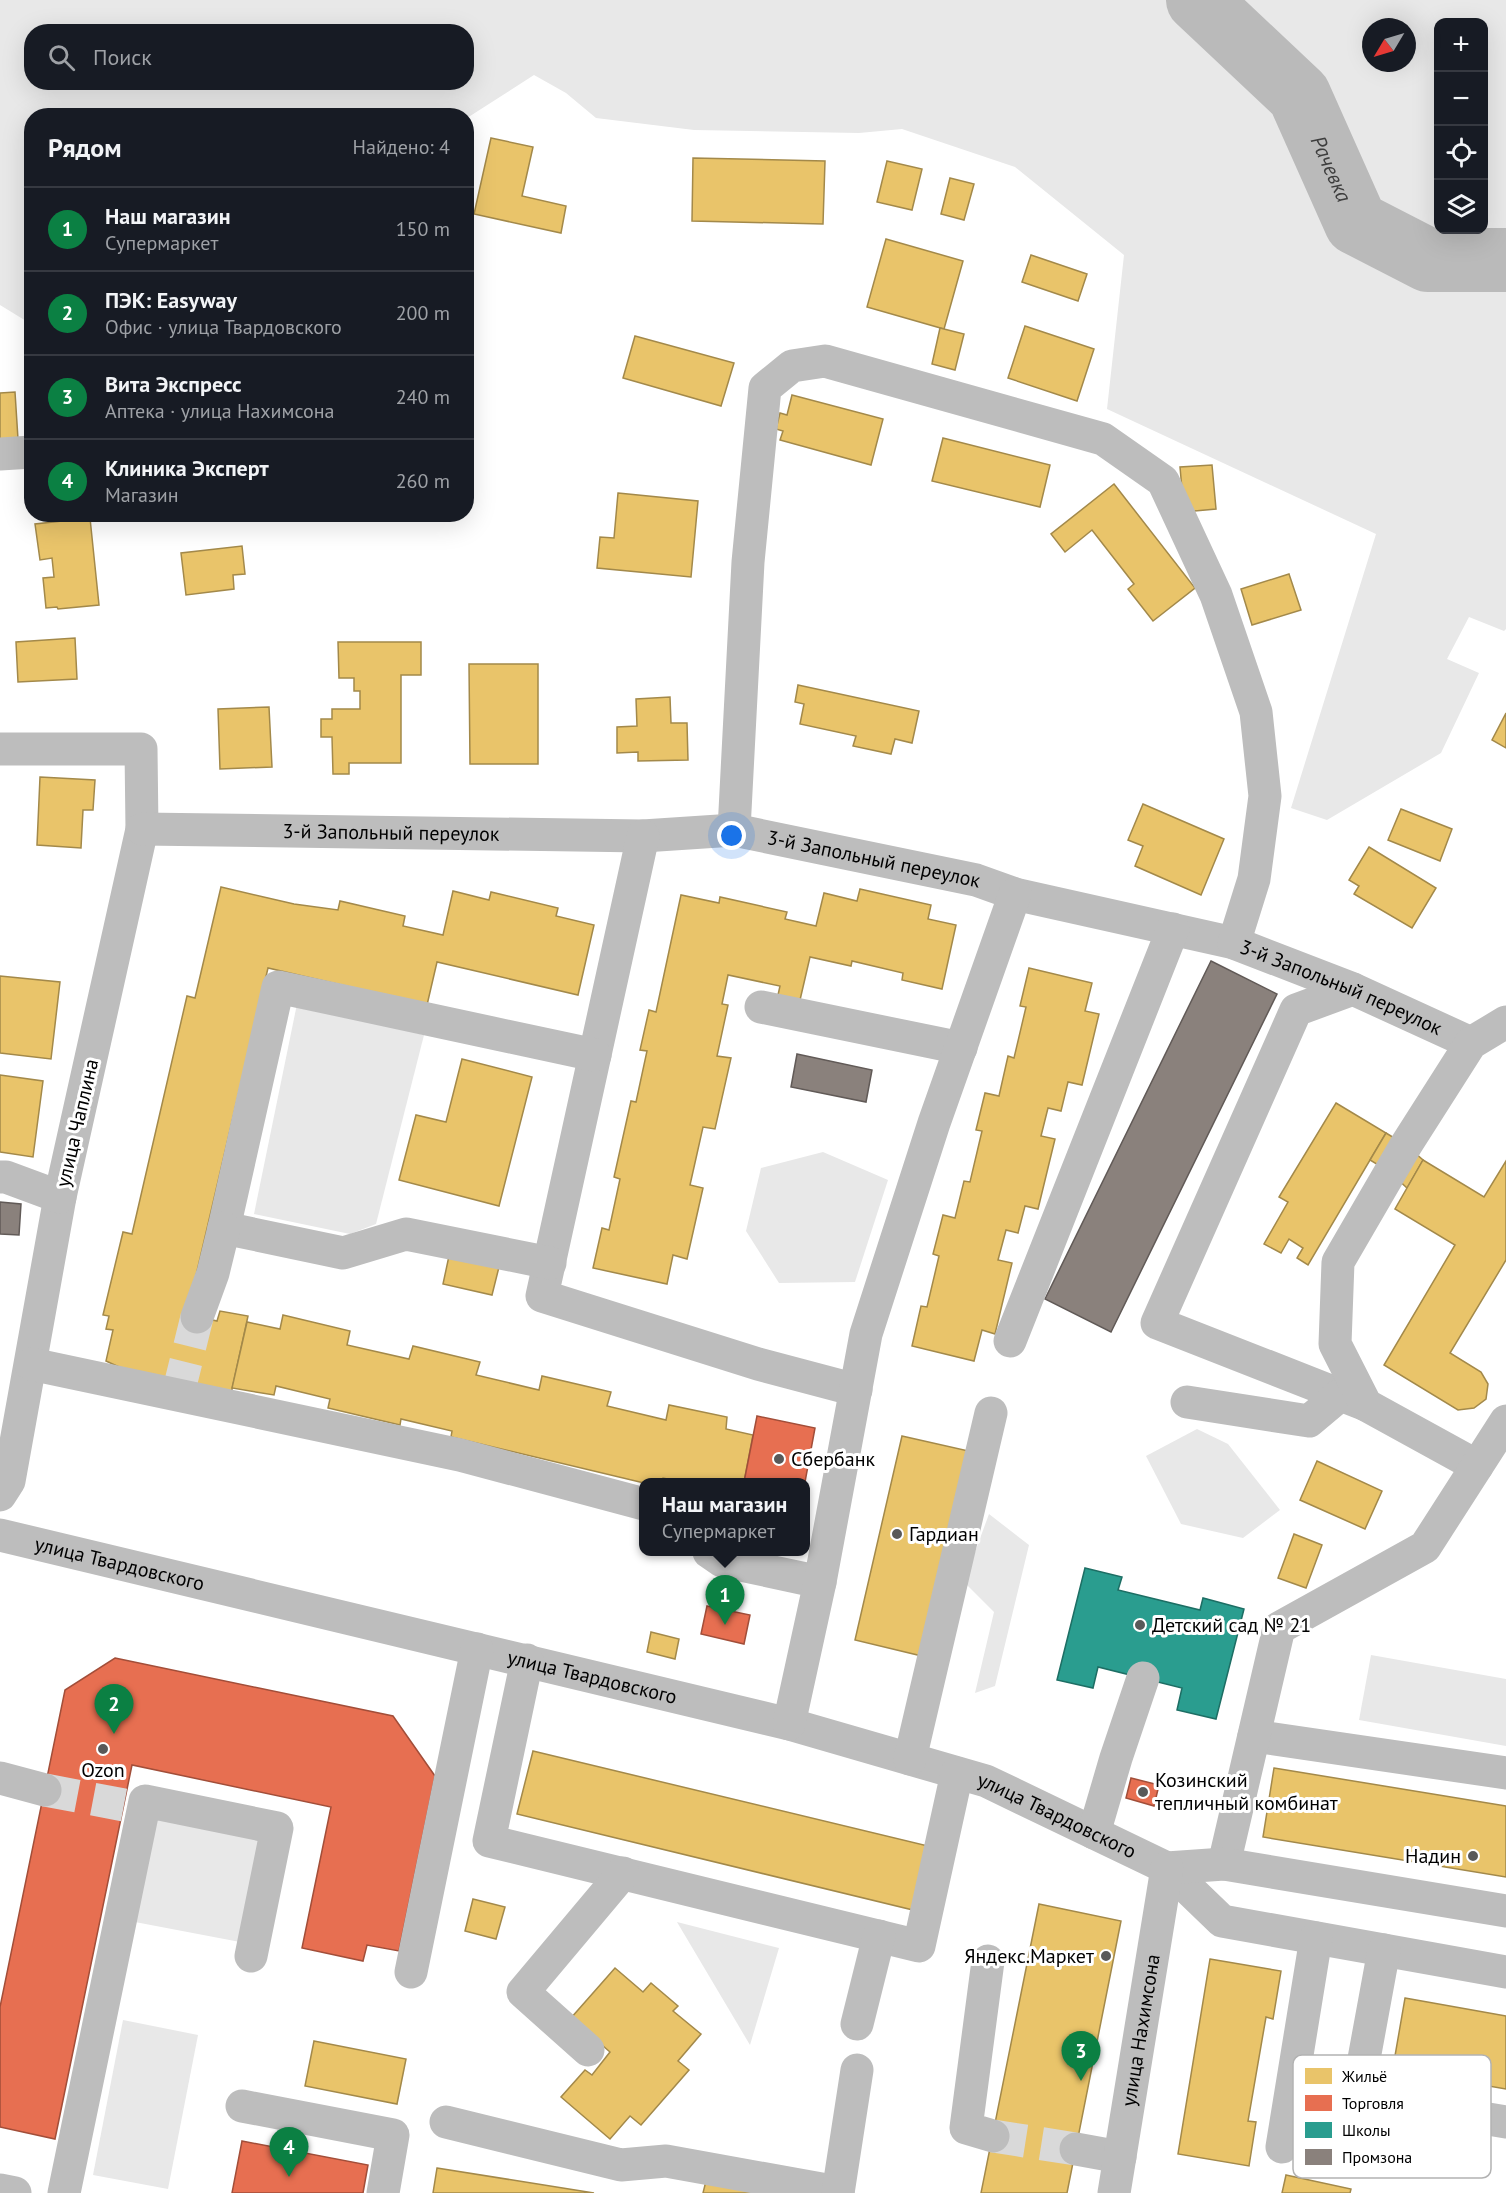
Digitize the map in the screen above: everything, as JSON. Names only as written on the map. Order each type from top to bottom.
[{"type":"street","points":[[734,830],[748,562],[765,388],[792,366],[825,361],[1103,439],[1163,482],[1216,595],[1256,712],[1265,796],[1254,879],[1234,943]]},
{"type":"street","points":[[0,454],[24,452]]},
{"type":"street","name":"улица Чаплина","points":[[0,749],[141,749],[142,830],[60,1197],[32,1364],[9,1481],[0,1495]]},
{"type":"street","name":"3-й Запольный переулок","points":[[142,830],[643,836],[734,830],[976,880],[1015,894],[1234,943],[1353,989],[1471,1043]]},
{"type":"street","points":[[643,836],[543,1296],[758,1364],[856,1390]]},
{"type":"street","points":[[789,1724],[820,1582],[866,1334],[1015,894]]},
{"type":"street","points":[[1010,1341],[1173,929]]},
{"type":"street","points":[[197,1317],[213,1273],[278,987],[595,1055]]},
{"type":"street","points":[[1353,989],[1296,1010],[1157,1323],[1353,1400],[1477,1466]]},
{"type":"street","points":[[761,1007],[961,1048]]},
{"type":"street","points":[[1353,1400],[1335,1344],[1338,1262],[1406,1144],[1471,1043],[1506,1022]]},
{"type":"street","points":[[0,1177],[6,1177],[60,1197]]},
{"type":"street","points":[[224,1228],[343,1253],[406,1234],[550,1263]]},
{"type":"street","points":[[32,1364],[460,1455],[639,1503]]},
{"type":"street","points":[[1187,1402],[1309,1421],[1353,1400]]},
{"type":"street","points":[[910,1759],[991,1413]]},
{"type":"street","points":[[1224,1864],[1280,1628],[1425,1547],[1506,1421]]},
{"type":"street","name":"улица Твардовского","points":[[0,1535],[789,1724],[986,1781],[1167,1868],[1222,1921],[1506,1972]]},
{"type":"street","points":[[716,1556],[722,1561],[820,1582]]},
{"type":"street","points":[[411,1971],[477,1649]]},
{"type":"street","points":[[527,1660],[489,1841],[919,1946],[957,1773]]},
{"type":"street","points":[[1094,1833],[1143,1678]]},
{"type":"street","points":[[1254,1736],[1506,1773]]},
{"type":"street","points":[[0,1778],[45,1790]]},
{"type":"street","points":[[64,2193],[134,1803],[277,1828],[251,1956]]},
{"type":"street","name":"улица Твардовского","points":[[1167,1868],[1224,1864],[1506,1911]]},
{"type":"street","name":"улица Нахимсона","points":[[1119,2192],[1120,2157],[1167,1868]]},
{"type":"street","points":[[588,2050],[523,1992],[623,1873]]},
{"type":"street","points":[[857,2024],[879,1936]]},
{"type":"street","points":[[1297,2055],[1316,1938]]},
{"type":"street","points":[[1365,2055],[1384,1950]]},
{"type":"street","points":[[988,1961],[966,2128],[993,2136]]},
{"type":"street","points":[[446,2122],[621,2165],[666,2161],[838,2192],[857,2070]]},
{"type":"street","points":[[1282,2148],[1293,2080]]},
{"type":"street","points":[[242,2106],[393,2135],[383,2193]]},
{"type":"street","points":[[1491,2119],[1506,2122]]},
{"type":"street","points":[[1076,2149],[1120,2157]]},
{"type":"street","points":[[0,2190],[15,2193]]},
{"type":"shaded area","points":[[0,0],[1506,0],[1506,629],[1504,631],[1469,617],[1447,659],[1479,673],[1441,753],[1327,820],[1291,808],[1376,534],[1107,409],[1124,255],[1015,167],[902,129],[859,133],[694,130],[596,118],[566,93],[534,75],[474,114],[474,108],[24,108],[24,320],[0,305]]},
{"type":"shaded area","points":[[297,1004],[424,1035],[376,1224],[350,1234],[254,1214]]},
{"type":"shaded area","points":[[823,1152],[888,1180],[855,1282],[779,1283],[746,1231],[761,1168]]},
{"type":"shaded area","points":[[1197,1429],[1228,1444],[1280,1510],[1243,1538],[1181,1524],[1146,1456]]},
{"type":"shaded area","points":[[989,1514],[1029,1545],[995,1686],[975,1693],[994,1612],[964,1582]]},
{"type":"shaded area","points":[[1371,1655],[1506,1679],[1506,1746],[1359,1720]]},
{"type":"shaded area","points":[[155,1816],[261,1837],[240,1942],[135,1922]]},
{"type":"shaded area","points":[[677,1922],[779,1948],[750,2045]]},
{"type":"shaded area","points":[[123,2020],[198,2035],[168,2189],[93,2175]]},
{"type":"building: Жильё","points":[[491,138],[533,147],[522,196],[566,206],[561,233],[474,214]]},
{"type":"building: Жильё","points":[[693,158],[825,161],[823,224],[692,221]]},
{"type":"building: Жильё","points":[[887,161],[922,169],[912,210],[877,202]]},
{"type":"building: Жильё","points":[[950,178],[974,184],[964,220],[941,214]]},
{"type":"building: Жильё","points":[[886,239],[963,261],[944,329],[867,307]]},
{"type":"building: Жильё","points":[[1031,255],[1087,274],[1078,301],[1022,282]]},
{"type":"building: Жильё","points":[[1025,326],[1094,349],[1077,401],[1008,378]]},
{"type":"building: Жильё","points":[[940,328],[964,334],[955,370],[932,364]]},
{"type":"building: Жильё","points":[[635,336],[734,363],[721,406],[623,378]]},
{"type":"building: Жильё","points":[[15,392],[18,439],[0,440],[0,393]]},
{"type":"building: Жильё","points":[[792,395],[883,419],[871,465],[780,440],[783,431],[776,429],[780,413],[787,415]]},
{"type":"building: Жильё","points":[[943,438],[1050,465],[1040,507],[932,481]]},
{"type":"building: Жильё","points":[[1212,465],[1216,509],[1184,512],[1180,467]]},
{"type":"building: Жильё","points":[[1114,484],[1195,588],[1153,621],[1128,589],[1134,584],[1092,530],[1065,552],[1051,534]]},
{"type":"building: Жильё","points":[[618,493],[698,501],[691,577],[597,568],[600,537],[614,538]]},
{"type":"building: Жильё","points":[[90,522],[99,605],[46,608],[43,578],[54,577],[52,558],[40,560],[35,524]]},
{"type":"building: Жильё","points":[[242,546],[245,574],[233,575],[234,589],[186,595],[181,553]]},
{"type":"building: Жильё","points":[[1289,574],[1301,610],[1252,625],[1241,589]]},
{"type":"building: Жильё","points":[[75,638],[77,679],[18,682],[16,642]]},
{"type":"building: Жильё","points":[[338,642],[421,642],[421,675],[401,675],[401,763],[349,763],[349,774],[333,774],[332,737],[321,737],[321,719],[332,719],[332,709],[360,709],[360,691],[354,691],[354,678],[339,678]]},
{"type":"building: Жильё","points":[[469,664],[538,664],[538,764],[470,764]]},
{"type":"building: Жильё","points":[[798,685],[919,711],[912,743],[895,739],[891,754],[853,746],[856,736],[800,724],[804,704],[795,702]]},
{"type":"building: Жильё","points":[[670,697],[671,723],[687,723],[688,760],[638,761],[638,752],[617,753],[617,727],[637,726],[636,699]]},
{"type":"building: Жильё","points":[[269,707],[272,767],[220,769],[218,709]]},
{"type":"building: Жильё","points":[[1506,713],[1506,748],[1492,740]]},
{"type":"building: Жильё","points":[[40,777],[95,780],[93,810],[83,810],[81,848],[37,845]]},
{"type":"building: Жильё","points":[[1143,804],[1224,839],[1201,895],[1135,866],[1143,846],[1128,840]]},
{"type":"building: Жильё","points":[[1401,809],[1452,829],[1440,861],[1388,840]]},
{"type":"building: Жильё","points":[[1369,847],[1436,888],[1412,928],[1354,894],[1359,886],[1349,880]]},
{"type":"building: Жильё","points":[[221,887],[294,904],[338,910],[340,901],[405,916],[403,926],[443,935],[453,891],[489,900],[491,892],[558,908],[556,916],[594,925],[578,995],[437,962],[427,1005],[268,968],[187,1314],[217,1321],[220,1311],[248,1316],[231,1394],[178,1394],[106,1361],[113,1330],[106,1329],[109,1316],[103,1315],[123,1232],[132,1234],[187,996],[195,998]]},
{"type":"building: Жильё","points":[[860,889],[931,905],[928,919],[956,925],[942,989],[902,980],[903,973],[852,961],[851,966],[810,957],[800,1000],[778,995],[780,986],[728,975],[722,1004],[728,1005],[717,1056],[731,1058],[715,1129],[703,1127],[690,1185],[703,1188],[687,1259],[673,1255],[667,1284],[593,1268],[602,1228],[609,1230],[620,1179],[614,1177],[631,1101],[636,1102],[647,1051],[640,1050],[649,1010],[656,1012],[681,895],[719,903],[720,897],[787,912],[785,919],[816,926],[824,893],[857,901]]},
{"type":"building: Жильё","points":[[1029,968],[1092,983],[1085,1011],[1099,1014],[1082,1085],[1068,1082],[1061,1111],[1048,1108],[1041,1136],[1055,1139],[1038,1209],[1025,1206],[1018,1233],[1006,1230],[998,1260],[1012,1263],[995,1334],[982,1330],[974,1361],[912,1346],[921,1306],[927,1307],[939,1256],[933,1254],[943,1215],[955,1218],[964,1181],[970,1182],[982,1131],[976,1130],[985,1093],[999,1096],[1008,1056],[1014,1058],[1026,1007],[1020,1006]]},
{"type":"building: Жильё","points":[[0,976],[60,982],[51,1059],[0,1053]]},
{"type":"building: Жильё","points":[[462,1059],[532,1077],[499,1206],[399,1180],[416,1115],[446,1122]]},
{"type":"building: Жильё","points":[[0,1075],[43,1081],[33,1157],[0,1152]]},
{"type":"building: Жильё","points":[[1336,1103],[1386,1133],[1308,1265],[1297,1258],[1303,1248],[1289,1239],[1281,1253],[1264,1244],[1288,1202],[1279,1197]]},
{"type":"building: Жильё","points":[[1386,1133],[1406,1145],[1423,1160],[1407,1188],[1390,1172],[1370,1160]]},
{"type":"building: Жильё","points":[[1423,1160],[1484,1197],[1506,1161],[1506,1260],[1450,1353],[1481,1372],[1488,1384],[1486,1399],[1474,1408],[1458,1410],[1384,1365],[1455,1245],[1395,1209]]},
{"type":"building: Жильё","points":[[449,1256],[499,1267],[492,1295],[443,1284]]},
{"type":"building: Жильё","points":[[283,1315],[350,1331],[347,1345],[409,1359],[413,1346],[480,1362],[476,1375],[539,1390],[542,1376],[611,1392],[607,1406],[666,1420],[669,1405],[727,1417],[726,1429],[753,1435],[745,1478],[639,1478],[639,1482],[451,1437],[452,1431],[401,1419],[400,1425],[328,1408],[330,1399],[276,1386],[274,1395],[232,1388],[247,1322],[280,1329]]},
{"type":"building: Жильё","points":[[902,1436],[973,1452],[926,1657],[855,1640]]},
{"type":"building: Жильё","points":[[1317,1461],[1382,1491],[1365,1529],[1300,1500]]},
{"type":"building: Жильё","points":[[1294,1534],[1322,1545],[1306,1588],[1278,1578]]},
{"type":"building: Жильё","points":[[651,1632],[679,1639],[675,1659],[647,1652]]},
{"type":"building: Жильё","points":[[533,1751],[928,1846],[913,1910],[517,1814]]},
{"type":"building: Жильё","points":[[1274,1768],[1506,1806],[1506,1877],[1263,1837]]},
{"type":"building: Жильё","points":[[473,1899],[505,1907],[496,1939],[465,1931]]},
{"type":"building: Жильё","points":[[1039,1904],[1121,1921],[1067,2193],[981,2193]]},
{"type":"building: Жильё","points":[[1210,1959],[1281,1971],[1273,2019],[1266,2017],[1248,2121],[1256,2122],[1249,2166],[1178,2154]]},
{"type":"building: Жильё","points":[[615,1968],[643,1992],[651,1983],[678,2006],[673,2011],[701,2034],[678,2061],[689,2070],[641,2125],[630,2116],[610,2139],[561,2097],[585,2070],[592,2075],[610,2052],[571,2018]]},
{"type":"building: Жильё","points":[[1405,1998],[1506,2016],[1506,2089],[1491,2086],[1491,2055],[1395,2055]]},
{"type":"building: Жильё","points":[[314,2041],[406,2059],[397,2104],[305,2086]]},
{"type":"building: Жильё","points":[[437,2168],[594,2193],[433,2193]]},
{"type":"building: Жильё","points":[[1286,2175],[1351,2189],[1350,2193],[1282,2193]]},
{"type":"building: Жильё","points":[[707,2177],[784,2193],[703,2193]]},
{"type":"building: Торговля","name":"Сбербанк","points":[[757,1416],[815,1428],[806,1478],[745,1478]]},
{"type":"building: Торговля","points":[[707,1606],[750,1615],[744,1644],[701,1634]]},
{"type":"building: Торговля","points":[[115,1658],[393,1716],[435,1776],[399,1951],[367,1945],[363,1961],[302,1948],[331,1807],[132,1765],[55,2139],[0,2127],[0,2007],[65,1690]]},
{"type":"building: Торговля","name":"Козинский тепличный комбинат","points":[[1131,1778],[1159,1785],[1154,1806],[1126,1798]]},
{"type":"building: Торговля","points":[[242,2141],[368,2165],[363,2193],[232,2193]]},
{"type":"building: Школы","points":[[1085,1568],[1122,1577],[1118,1590],[1200,1610],[1203,1598],[1244,1609],[1216,1719],[1177,1710],[1182,1688],[1098,1667],[1093,1688],[1057,1680]]},
{"type":"building: Промзона","points":[[1211,961],[1277,994],[1111,1332],[1045,1299]]},
{"type":"building: Промзона","points":[[797,1054],[872,1070],[866,1102],[791,1087]]},
{"type":"building: Промзона","points":[[0,1202],[21,1204],[19,1235],[0,1234]]},
{"type":"waterway","name":"Рачевка","points":[[1198,0],[1299,95],[1356,223],[1428,260],[1506,260]]},
{"type":"tunnel","points":[[178,1394],[197,1317]]},
{"type":"tunnel","points":[[45,1790],[124,1805]]},
{"type":"tunnel","points":[[993,2136],[1076,2149]]},
{"type":"place","name":"Сбербанк","points":[[779,1459]]},
{"type":"place","name":"Гардиан","points":[[897,1534]]},
{"type":"place","name":"Наш магазин","points":[[725,1625]]},
{"type":"place","name":"Детский сад № 21","points":[[1140,1625]]},
{"type":"place","name":"ПЭК: Easyway","points":[[114,1734]]},
{"type":"place","name":"Ozon","points":[[103,1749]]},
{"type":"place","name":"Козинский тепличный комбинат","points":[[1143,1792]]},
{"type":"place","name":"Надин","points":[[1473,1856]]},
{"type":"place","name":"Яндекс.Маркет","points":[[1106,1956]]},
{"type":"place","name":"Вита Экспресс","points":[[1081,2081]]},
{"type":"place","name":"Клиника Эксперт","points":[[289,2177]]}]
